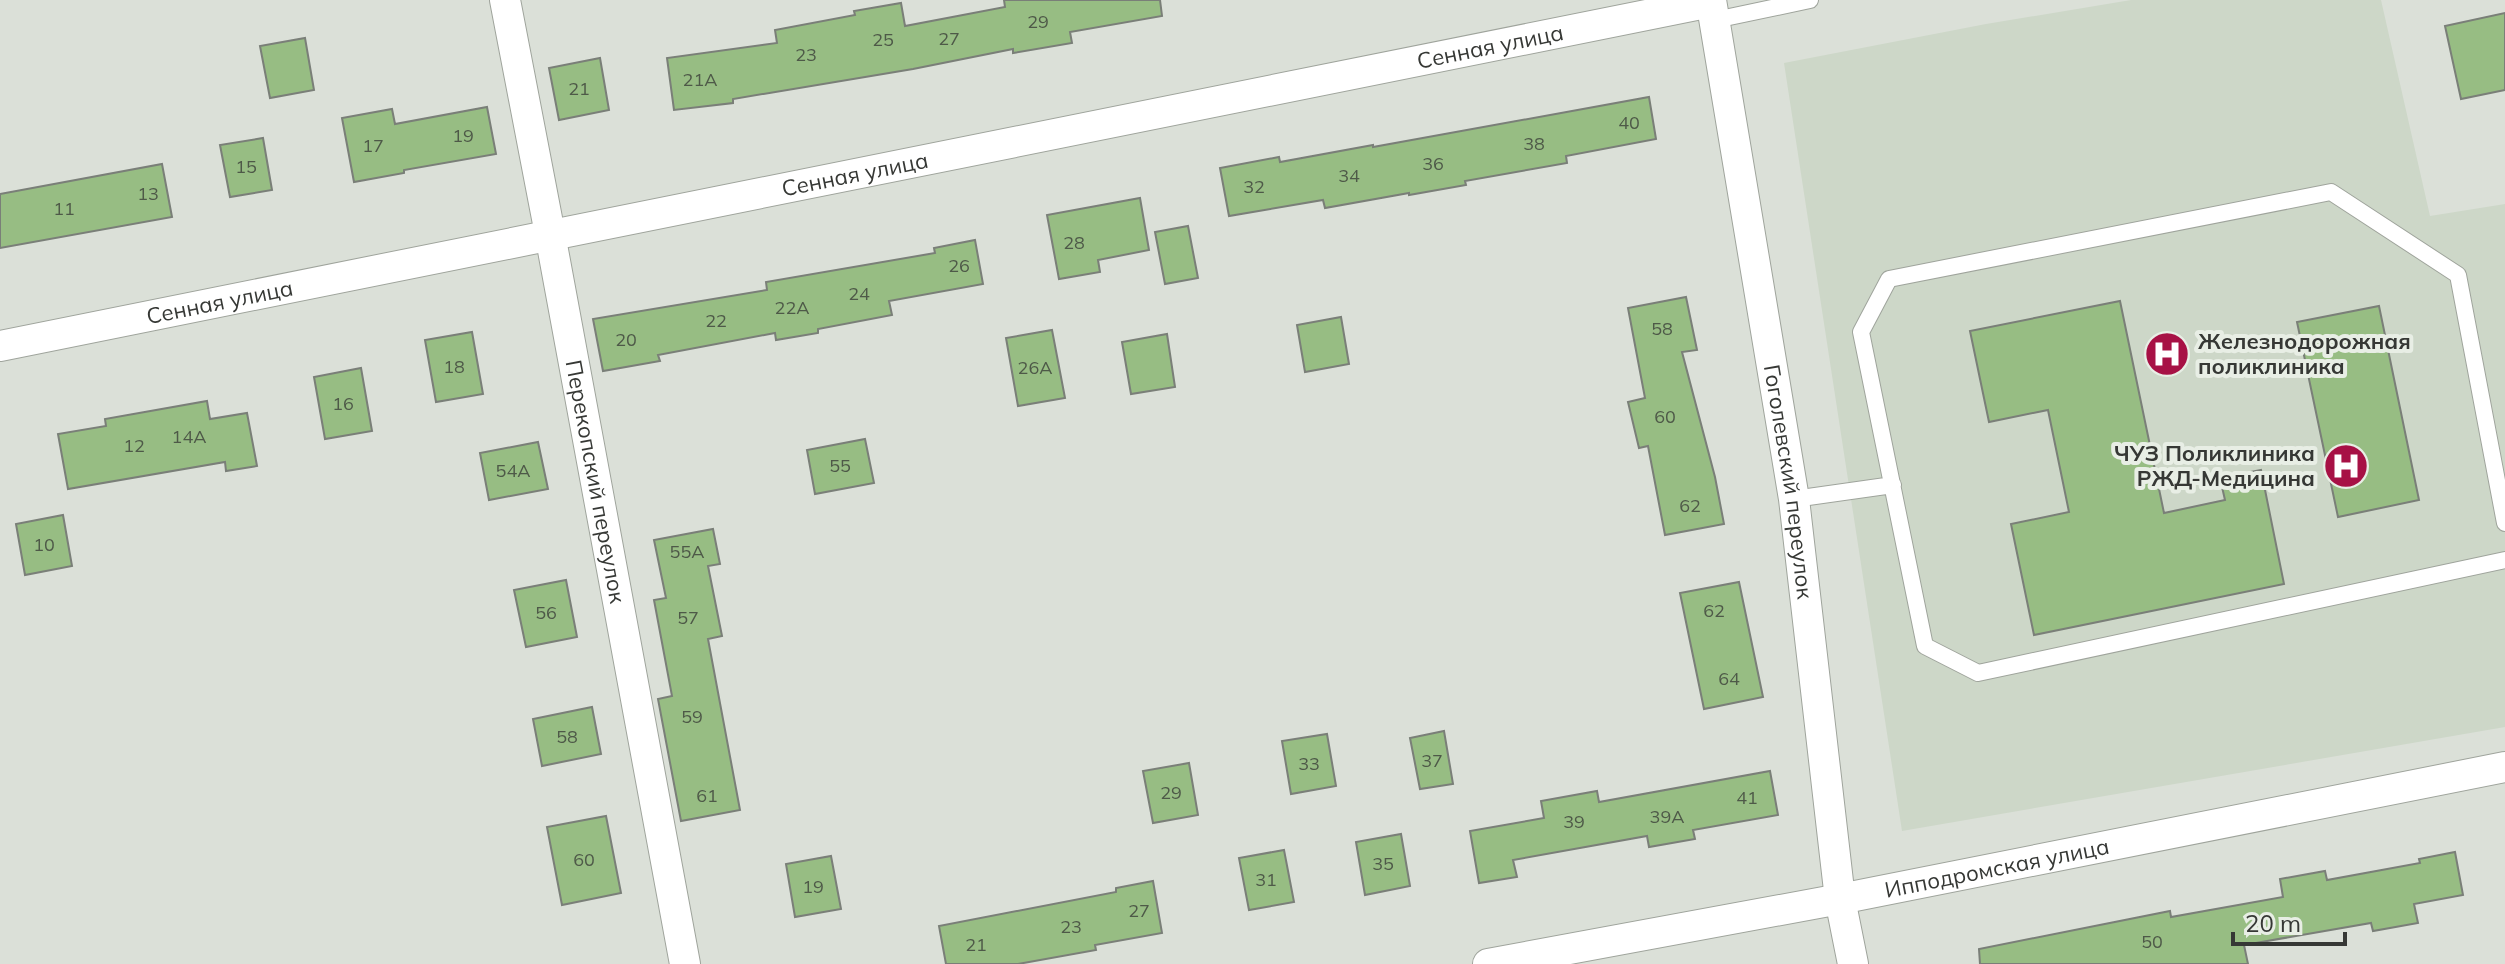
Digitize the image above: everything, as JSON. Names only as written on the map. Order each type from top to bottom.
[{"type":"street","name":"Перекопский переулок","points":[[505,0],[685,964]]},
{"type":"street","name":"Сенная улица","points":[[0,346],[550,234],[1712,8]]},
{"type":"street","name":"Гоголевский переулок","points":[[1712,8],[1794,499],[1840,899],[1853,964]]},
{"type":"street","name":"Ипподромская улица","points":[[1488,964],[1840,899],[2505,767]]},
{"type":"lane","points":[[1712,8],[1810,0]]},
{"type":"lane","points":[[2505,523],[2458,275],[2331,192],[1889,279],[1861,332],[1925,646],[1978,673],[2505,560]]},
{"type":"lane","points":[[1794,499],[1893,485]]},
{"type":"shaded area","name":"Железнодорожная поликлиника","points":[[2131,0],[2381,0],[2430,216],[2505,204],[2505,727],[1902,831],[1784,63]]},
{"type":"building","points":[[1004,0],[1160,0],[1162,16],[1070,32],[1072,43],[1013,53],[1013,49],[733,99],[733,103],[674,110],[667,58],[777,43],[775,30],[855,15],[854,11],[901,3],[905,26],[1005,7]]},
{"type":"building","points":[[2505,13],[2505,90],[2461,99],[2445,26]]},
{"type":"building","points":[[305,38],[314,90],[270,98],[260,46]]},
{"type":"building","points":[[600,58],[609,110],[559,120],[549,68]]},
{"type":"building","points":[[1649,97],[1656,139],[1566,156],[1567,163],[1465,181],[1466,185],[1325,208],[1323,200],[1229,216],[1220,168],[1279,157],[1280,162],[1373,147]]},
{"type":"building","points":[[487,107],[496,154],[354,182],[342,118],[392,109],[395,124]]},
{"type":"building","points":[[263,138],[272,190],[230,197],[220,145]]},
{"type":"building","points":[[162,164],[172,217],[0,248],[0,194]]},
{"type":"building","points":[[1140,198],[1149,250],[1098,260],[1100,272],[1059,279],[1047,215]]},
{"type":"building","points":[[1188,226],[1198,278],[1165,284],[1155,232]]},
{"type":"building","points":[[975,240],[983,284],[889,301],[892,315],[818,329],[818,333],[776,340],[775,333],[658,355],[660,361],[603,371],[593,319],[767,290],[766,282],[935,253],[934,248]]},
{"type":"building","points":[[1686,297],[1697,350],[1682,352],[1715,477],[1724,524],[1665,535],[1648,446],[1639,448],[1628,402],[1645,398],[1628,308]]},
{"type":"building","name":"ЧУЗ Поликлиника РЖД-Медицина","points":[[2120,301],[2164,513],[2225,500],[2220,478],[2261,470],[2284,584],[2034,635],[2011,524],[2069,512],[2048,410],[1989,422],[1970,331]]},
{"type":"building","points":[[2379,306],[2419,500],[2338,517],[2297,322]]},
{"type":"building","points":[[1341,317],[1349,364],[1305,372],[1297,325]]},
{"type":"building","points":[[1052,330],[1065,398],[1018,406],[1006,338]]},
{"type":"building","points":[[472,332],[483,394],[436,402],[425,340]]},
{"type":"building","points":[[1167,334],[1175,387],[1131,394],[1122,342]]},
{"type":"building","points":[[361,368],[372,431],[325,439],[314,377]]},
{"type":"building","points":[[207,401],[210,419],[247,413],[257,466],[226,471],[225,462],[68,489],[58,434],[106,426],[105,419]]},
{"type":"building","points":[[865,439],[874,483],[815,494],[807,450]]},
{"type":"building","points":[[538,442],[548,489],[489,500],[480,453]]},
{"type":"building","points":[[63,515],[72,566],[25,575],[16,524]]},
{"type":"building","points":[[713,529],[720,564],[708,566],[722,636],[708,639],[740,810],[681,821],[658,699],[672,696],[654,600],[666,598],[654,540]]},
{"type":"building","points":[[566,580],[577,637],[526,647],[514,590]]},
{"type":"building","points":[[1739,582],[1763,697],[1704,709],[1680,593]]},
{"type":"building","points":[[592,707],[601,754],[542,766],[533,719]]},
{"type":"building","points":[[1444,731],[1453,784],[1420,789],[1410,738]]},
{"type":"building","points":[[1327,734],[1336,786],[1291,794],[1282,741]]},
{"type":"building","points":[[1189,763],[1198,815],[1153,823],[1143,771]]},
{"type":"building","points":[[1770,771],[1778,815],[1693,830],[1695,839],[1649,847],[1647,836],[1513,860],[1517,877],[1479,883],[1470,831],[1544,818],[1541,801],[1597,791],[1599,802]]},
{"type":"building","points":[[606,816],[621,893],[562,905],[547,827]]},
{"type":"building","points":[[1401,834],[1410,886],[1365,895],[1356,842]]},
{"type":"building","points":[[1284,850],[1294,902],[1249,910],[1239,858]]},
{"type":"building","points":[[2455,852],[2463,895],[2414,904],[2418,923],[2373,931],[2371,923],[2244,945],[2248,964],[1980,964],[1979,949],[2170,911],[2171,917],[2283,897],[2280,879],[2325,871],[2327,880],[2420,863],[2419,859]]},
{"type":"building","points":[[831,856],[841,909],[795,917],[786,864]]},
{"type":"building","points":[[1153,881],[1162,933],[1095,945],[1096,950],[1018,964],[946,964],[939,926],[1116,892],[1116,888]]},
{"type":"place","name":"Железнодорожная поликлиника","points":[[2167,354]]},
{"type":"place","name":"ЧУЗ Поликлиника РЖД-Медицина","points":[[2346,466]]}]
